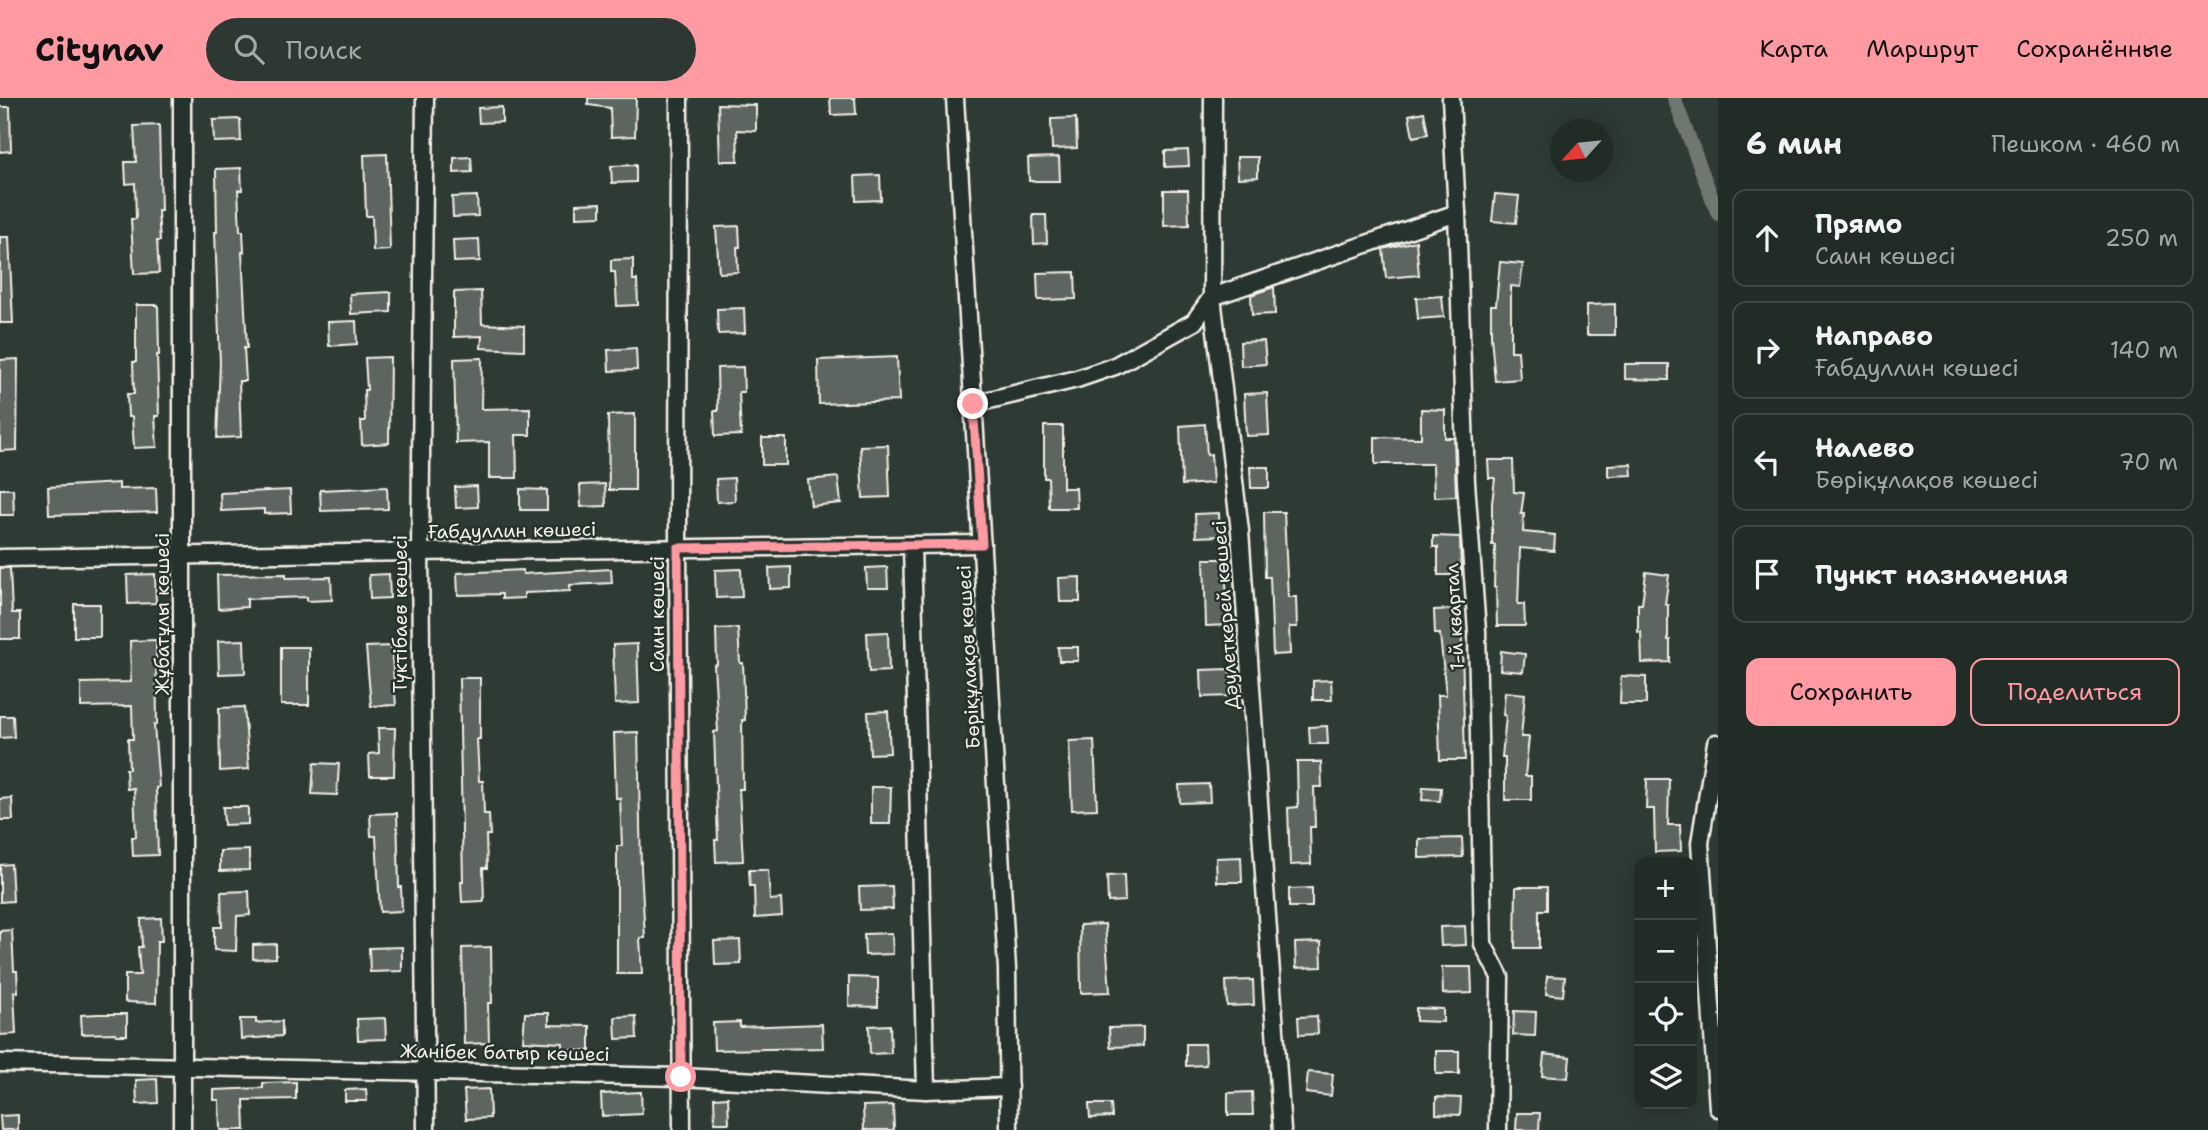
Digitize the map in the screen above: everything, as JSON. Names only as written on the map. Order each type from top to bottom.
[{"type":"street","name":"Жұбатұлы көшесі","points":[[181,98],[182,1130]]},
{"type":"street","name":"Түктібаев көшесі","points":[[425,98],[420,552],[426,1130]]},
{"type":"street","name":"Саин көшесі","points":[[679,98],[678,548],[682,1130]]},
{"type":"street","name":"Бөріқұлақов көшесі","points":[[955,98],[1007,968],[1009,1130]]},
{"type":"street","name":"Дәулеткерей көшесі","points":[[1213,98],[1212,297],[1241,531],[1282,1130]]},
{"type":"street","name":"1-й квартал","points":[[1451,98],[1466,482],[1478,631],[1483,944],[1500,977],[1498,1130]]},
{"type":"street","points":[[973,404],[1077,379],[1115,366],[1195,322],[1212,297],[1457,213]]},
{"type":"street","name":"Ғабдуллин көшесі","points":[[0,558],[982,544]]},
{"type":"street","points":[[912,545],[926,1090]]},
{"type":"street","points":[[1716,743],[1700,844],[1718,1108]]},
{"type":"street","name":"Жанібек батыр көшесі","points":[[0,1063],[681,1077],[926,1090],[1009,1087]]},
{"type":"building","points":[[588,98],[636,98],[635,136],[611,137],[610,108],[588,105]]},
{"type":"building","points":[[830,98],[855,98],[856,114],[831,115]]},
{"type":"building","points":[[718,104],[756,105],[756,131],[737,130],[738,161],[720,161]]},
{"type":"building","points":[[0,107],[10,107],[11,151],[0,152]]},
{"type":"building","points":[[502,107],[502,122],[479,123],[478,108]]},
{"type":"building","points":[[1424,112],[1428,134],[1413,137],[1409,115]]},
{"type":"building","points":[[1076,118],[1077,148],[1052,149],[1051,119]]},
{"type":"building","points":[[240,119],[241,141],[214,142],[213,120]]},
{"type":"building","points":[[159,125],[159,273],[134,274],[131,219],[136,219],[135,183],[126,184],[125,162],[136,162],[134,126]]},
{"type":"building","points":[[1188,150],[1189,166],[1165,167],[1165,151]]},
{"type":"building","points":[[387,154],[390,250],[373,251],[372,216],[366,216],[364,155]]},
{"type":"building","points":[[471,157],[472,172],[454,173],[454,158]]},
{"type":"building","points":[[1059,157],[1060,181],[1029,181],[1028,158]]},
{"type":"building","points":[[1237,157],[1258,157],[1258,177],[1238,178]]},
{"type":"building","points":[[636,165],[636,182],[612,183],[611,166]]},
{"type":"building","points":[[241,168],[242,190],[238,190],[244,252],[246,381],[239,381],[241,437],[217,438],[220,362],[215,232],[216,169]]},
{"type":"building","points":[[880,175],[881,200],[856,201],[855,176]]},
{"type":"building","points":[[1164,190],[1188,190],[1189,225],[1164,226]]},
{"type":"building","points":[[1495,194],[1519,196],[1516,223],[1492,221]]},
{"type":"building","points":[[477,196],[478,216],[453,217],[452,197]]},
{"type":"building","points":[[601,203],[601,216],[576,217],[576,204]]},
{"type":"building","points":[[1033,215],[1046,215],[1047,243],[1034,244]]},
{"type":"building","points":[[739,226],[738,272],[719,273],[716,227]]},
{"type":"building","points":[[0,237],[9,237],[13,323],[0,323]]},
{"type":"building","points":[[479,239],[480,261],[454,262],[453,240]]},
{"type":"building","points":[[1416,241],[1419,275],[1386,278],[1383,249]]},
{"type":"building","points":[[633,259],[633,280],[637,280],[638,305],[617,306],[615,272],[611,272],[611,260]]},
{"type":"building","points":[[1500,262],[1523,264],[1520,287],[1511,286],[1511,351],[1518,351],[1520,379],[1495,381],[1491,305],[1496,305]]},
{"type":"building","points":[[1075,272],[1076,299],[1038,300],[1037,273]]},
{"type":"building","points":[[1274,287],[1275,314],[1252,315],[1251,295]]},
{"type":"building","points":[[481,291],[482,324],[524,326],[524,350],[481,348],[482,336],[454,337],[454,292]]},
{"type":"building","points":[[391,292],[391,312],[351,314],[350,294]]},
{"type":"building","points":[[1442,296],[1444,317],[1418,319],[1416,298]]},
{"type":"building","points":[[1615,304],[1615,335],[1587,335],[1587,305]]},
{"type":"building","points":[[136,305],[158,305],[159,416],[155,416],[157,447],[134,448],[132,417],[128,417],[127,394],[134,394]]},
{"type":"building","points":[[744,308],[745,333],[718,334],[717,309]]},
{"type":"building","points":[[356,321],[357,344],[329,346],[328,322]]},
{"type":"building","points":[[1264,341],[1266,364],[1241,366],[1240,342]]},
{"type":"building","points":[[636,348],[637,370],[609,371],[608,350]]},
{"type":"building","points":[[390,357],[389,443],[362,445],[361,421],[365,421],[364,390],[367,390],[365,358]]},
{"type":"building","points":[[897,357],[899,401],[819,404],[818,360]]},
{"type":"building","points":[[482,358],[481,409],[530,408],[530,435],[516,435],[517,478],[489,478],[489,442],[456,443],[454,359]]},
{"type":"building","points":[[18,359],[17,450],[0,451],[0,360]]},
{"type":"building","points":[[1625,364],[1669,364],[1669,380],[1625,379]]},
{"type":"building","points":[[743,367],[744,392],[739,392],[741,435],[715,436],[714,411],[718,411],[717,368]]},
{"type":"building","points":[[1267,393],[1269,435],[1246,436],[1244,394]]},
{"type":"building","points":[[1421,409],[1445,410],[1445,438],[1454,438],[1456,496],[1434,497],[1433,464],[1375,464],[1375,437],[1421,438]]},
{"type":"building","points":[[635,414],[635,490],[609,490],[608,415]]},
{"type":"building","points":[[1205,424],[1207,455],[1211,454],[1213,483],[1182,485],[1180,426]]},
{"type":"building","points":[[1044,426],[1063,426],[1063,488],[1076,488],[1077,508],[1049,508],[1048,478],[1044,478]]},
{"type":"building","points":[[762,438],[786,438],[786,465],[762,465]]},
{"type":"building","points":[[888,445],[890,497],[863,498],[860,446]]},
{"type":"building","points":[[1488,460],[1513,460],[1514,492],[1524,493],[1521,514],[1524,514],[1523,532],[1555,535],[1554,551],[1520,548],[1518,604],[1524,604],[1525,626],[1497,626],[1495,545],[1492,545],[1495,478],[1489,478]]},
{"type":"building","points":[[1631,464],[1632,475],[1608,476],[1608,465]]},
{"type":"building","points":[[1250,467],[1269,467],[1269,488],[1251,488]]},
{"type":"building","points":[[838,477],[841,503],[811,506],[808,480]]},
{"type":"building","points":[[734,478],[735,501],[717,502],[716,479]]},
{"type":"building","points":[[119,483],[119,489],[156,488],[157,512],[49,515],[48,487]]},
{"type":"building","points":[[605,484],[606,506],[581,507],[580,485]]},
{"type":"building","points":[[477,486],[478,507],[456,508],[455,487]]},
{"type":"building","points":[[387,487],[388,509],[321,511],[320,490]]},
{"type":"building","points":[[0,489],[13,489],[14,515],[0,515]]},
{"type":"building","points":[[520,489],[547,490],[547,510],[520,510]]},
{"type":"building","points":[[290,490],[291,513],[264,514],[264,509],[221,511],[220,493]]},
{"type":"building","points":[[1264,512],[1284,512],[1288,597],[1296,597],[1297,627],[1289,627],[1290,654],[1273,655],[1270,577],[1265,577]]},
{"type":"building","points":[[1219,513],[1220,536],[1196,537],[1195,514]]},
{"type":"building","points":[[1433,536],[1460,537],[1461,575],[1438,575],[1438,547],[1433,547]]},
{"type":"building","points":[[1204,559],[1225,559],[1228,625],[1206,626]]},
{"type":"building","points":[[791,567],[791,588],[770,589],[769,568]]},
{"type":"building","points":[[887,567],[888,588],[867,588],[866,568]]},
{"type":"building","points":[[0,568],[10,568],[12,613],[20,613],[20,639],[0,639]]},
{"type":"building","points":[[611,569],[612,583],[570,585],[570,591],[524,593],[524,598],[502,599],[502,594],[458,595],[457,573],[523,570],[523,574]]},
{"type":"building","points":[[741,569],[742,597],[716,598],[715,570]]},
{"type":"building","points":[[1646,572],[1669,575],[1665,604],[1668,604],[1670,662],[1642,663],[1638,604],[1642,604]]},
{"type":"building","points":[[155,574],[156,603],[128,604],[127,575]]},
{"type":"building","points":[[286,574],[286,578],[331,577],[332,600],[307,601],[307,597],[247,599],[247,607],[218,609],[217,575]]},
{"type":"building","points":[[389,574],[390,598],[370,599],[369,575]]},
{"type":"building","points":[[1080,577],[1080,602],[1060,602],[1059,578]]},
{"type":"building","points":[[74,604],[100,604],[100,637],[74,637]]},
{"type":"building","points":[[1461,609],[1465,760],[1440,760],[1438,695],[1446,695],[1440,634],[1435,634],[1434,610]]},
{"type":"building","points":[[738,628],[740,663],[743,663],[745,720],[742,720],[743,789],[739,789],[743,861],[716,862],[716,629]]},
{"type":"building","points":[[888,632],[889,671],[869,672],[867,633]]},
{"type":"building","points":[[156,640],[157,725],[154,725],[159,787],[156,788],[158,855],[133,856],[132,837],[136,837],[134,788],[127,789],[126,769],[129,769],[128,739],[133,739],[132,706],[81,707],[81,683],[131,682],[130,641]]},
{"type":"building","points":[[244,640],[245,673],[219,674],[218,641]]},
{"type":"building","points":[[637,644],[639,703],[615,704],[613,645]]},
{"type":"building","points":[[391,646],[396,705],[371,706],[366,647]]},
{"type":"building","points":[[281,647],[309,647],[309,705],[281,705]]},
{"type":"building","points":[[1058,647],[1078,647],[1078,661],[1059,661]]},
{"type":"building","points":[[1501,651],[1525,654],[1523,672],[1500,670]]},
{"type":"building","points":[[1230,669],[1231,696],[1202,697],[1201,670]]},
{"type":"building","points":[[1621,676],[1646,677],[1646,704],[1620,704]]},
{"type":"building","points":[[459,678],[480,678],[480,739],[477,739],[479,781],[483,781],[484,814],[489,814],[490,835],[486,835],[487,868],[483,868],[484,901],[462,902]]},
{"type":"building","points":[[1331,680],[1332,700],[1313,700],[1313,681]]},
{"type":"building","points":[[1505,692],[1525,694],[1521,737],[1529,737],[1525,776],[1531,776],[1531,800],[1505,800],[1505,757],[1502,757],[1506,716],[1503,715]]},
{"type":"building","points":[[244,707],[249,769],[220,771],[219,708]]},
{"type":"building","points":[[888,711],[890,753],[870,754],[868,712]]},
{"type":"building","points":[[0,716],[13,716],[14,737],[0,738]]},
{"type":"building","points":[[1327,726],[1328,744],[1310,744],[1309,727]]},
{"type":"building","points":[[378,728],[395,728],[394,776],[370,776],[369,754],[379,753]]},
{"type":"building","points":[[638,732],[645,938],[640,938],[642,974],[617,974],[617,846],[622,846],[620,798],[616,798],[614,733]]},
{"type":"building","points":[[1094,740],[1097,809],[1072,810],[1069,741]]},
{"type":"building","points":[[1297,762],[1321,762],[1322,787],[1314,787],[1315,827],[1310,827],[1311,864],[1290,865],[1288,808],[1298,807]]},
{"type":"building","points":[[314,763],[339,764],[337,795],[312,794]]},
{"type":"building","points":[[1647,779],[1669,779],[1668,825],[1680,825],[1681,851],[1655,852],[1654,809],[1646,809]]},
{"type":"building","points":[[1209,784],[1210,802],[1180,803],[1179,785]]},
{"type":"building","points":[[871,787],[891,787],[890,824],[871,824]]},
{"type":"building","points":[[1423,787],[1441,788],[1440,801],[1422,800]]},
{"type":"building","points":[[12,798],[13,820],[0,820],[0,799]]},
{"type":"building","points":[[223,807],[248,807],[248,824],[224,825]]},
{"type":"building","points":[[397,813],[402,911],[380,912],[376,836],[371,836],[370,814]]},
{"type":"building","points":[[1462,838],[1463,857],[1419,858],[1419,839]]},
{"type":"building","points":[[249,850],[249,870],[220,871],[220,851]]},
{"type":"building","points":[[1241,857],[1242,882],[1217,882],[1216,858]]},
{"type":"building","points":[[11,864],[13,901],[0,902],[0,865]]},
{"type":"building","points":[[749,870],[768,870],[770,900],[781,899],[782,916],[755,918],[754,886],[750,886]]},
{"type":"building","points":[[1124,875],[1125,901],[1108,902],[1107,876]]},
{"type":"building","points":[[892,886],[893,909],[860,910],[859,887]]},
{"type":"building","points":[[1516,887],[1547,887],[1547,910],[1539,910],[1539,948],[1515,948]]},
{"type":"building","points":[[1312,888],[1312,907],[1289,907],[1289,889]]},
{"type":"building","points":[[249,891],[250,915],[237,916],[236,951],[214,950],[214,927],[222,927],[221,892]]},
{"type":"building","points":[[161,918],[162,941],[157,941],[156,1003],[125,1002],[125,975],[140,975],[138,947],[142,947],[141,919]]},
{"type":"building","points":[[1105,924],[1110,992],[1081,993],[1080,925]]},
{"type":"building","points":[[1465,926],[1466,945],[1441,946],[1440,927]]},
{"type":"building","points":[[12,930],[18,992],[14,992],[16,1034],[0,1035],[0,931]]},
{"type":"building","points":[[892,933],[893,954],[865,955],[864,934]]},
{"type":"building","points":[[740,940],[741,964],[715,965],[714,941]]},
{"type":"building","points":[[1321,942],[1322,967],[1296,968],[1295,943]]},
{"type":"building","points":[[276,944],[276,958],[253,959],[253,945]]},
{"type":"building","points":[[402,947],[402,971],[370,972],[369,948]]},
{"type":"building","points":[[491,947],[492,1003],[488,1003],[489,1043],[464,1044],[462,948]]},
{"type":"building","points":[[1442,967],[1471,967],[1472,993],[1443,994]]},
{"type":"building","points":[[1547,976],[1565,977],[1563,996],[1546,994]]},
{"type":"building","points":[[849,977],[878,978],[878,1007],[849,1006]]},
{"type":"building","points":[[1253,980],[1254,1005],[1227,1006],[1226,981]]},
{"type":"building","points":[[1416,1008],[1443,1009],[1443,1022],[1416,1021]]},
{"type":"building","points":[[1514,1011],[1536,1012],[1535,1036],[1513,1035]]},
{"type":"building","points":[[525,1013],[549,1013],[549,1025],[590,1026],[590,1051],[563,1050],[563,1043],[523,1041]]},
{"type":"building","points":[[127,1014],[127,1035],[82,1034],[81,1015]]},
{"type":"building","points":[[636,1016],[637,1038],[616,1039],[615,1017]]},
{"type":"building","points":[[1317,1016],[1318,1034],[1299,1035],[1298,1017]]},
{"type":"building","points":[[385,1018],[386,1039],[358,1040],[357,1019]]},
{"type":"building","points":[[240,1019],[256,1019],[256,1023],[282,1021],[282,1036],[241,1039]]},
{"type":"building","points":[[740,1022],[740,1027],[822,1024],[823,1048],[714,1050],[713,1023]]},
{"type":"building","points":[[890,1025],[891,1053],[870,1054],[869,1026]]},
{"type":"building","points":[[1143,1027],[1143,1046],[1110,1047],[1109,1028]]},
{"type":"building","points":[[1186,1044],[1205,1044],[1206,1065],[1186,1066]]},
{"type":"building","points":[[1436,1051],[1459,1051],[1459,1074],[1436,1074]]},
{"type":"building","points":[[1544,1054],[1570,1057],[1568,1078],[1542,1076]]},
{"type":"building","points":[[1308,1072],[1333,1074],[1331,1096],[1306,1093]]},
{"type":"building","points":[[157,1079],[158,1103],[137,1104],[136,1080]]},
{"type":"building","points":[[296,1082],[296,1099],[244,1100],[245,1130],[220,1130],[219,1100],[214,1100],[214,1090],[263,1088],[263,1083]]},
{"type":"building","points":[[366,1089],[367,1101],[345,1101],[345,1090]]},
{"type":"building","points":[[489,1089],[490,1118],[466,1119],[464,1090]]},
{"type":"building","points":[[641,1092],[642,1114],[602,1116],[601,1094]]},
{"type":"building","points":[[1252,1092],[1253,1115],[1228,1115],[1228,1093]]},
{"type":"building","points":[[728,1097],[729,1123],[715,1123],[714,1098]]},
{"type":"building","points":[[1436,1097],[1461,1098],[1460,1115],[1436,1114]]},
{"type":"building","points":[[1089,1104],[1111,1104],[1112,1117],[1090,1118]]},
{"type":"building","points":[[893,1105],[894,1130],[864,1130],[863,1106]]},
{"type":"building","points":[[1517,1113],[1540,1113],[1539,1130],[1516,1130]]},
{"type":"building","points":[[18,1115],[18,1130],[1,1130],[0,1116]]},
{"type":"waterway","points":[[1674,98],[1718,214]]},
{"type":"route","points":[[681,1077],[678,548],[982,544],[973,404]]}]
